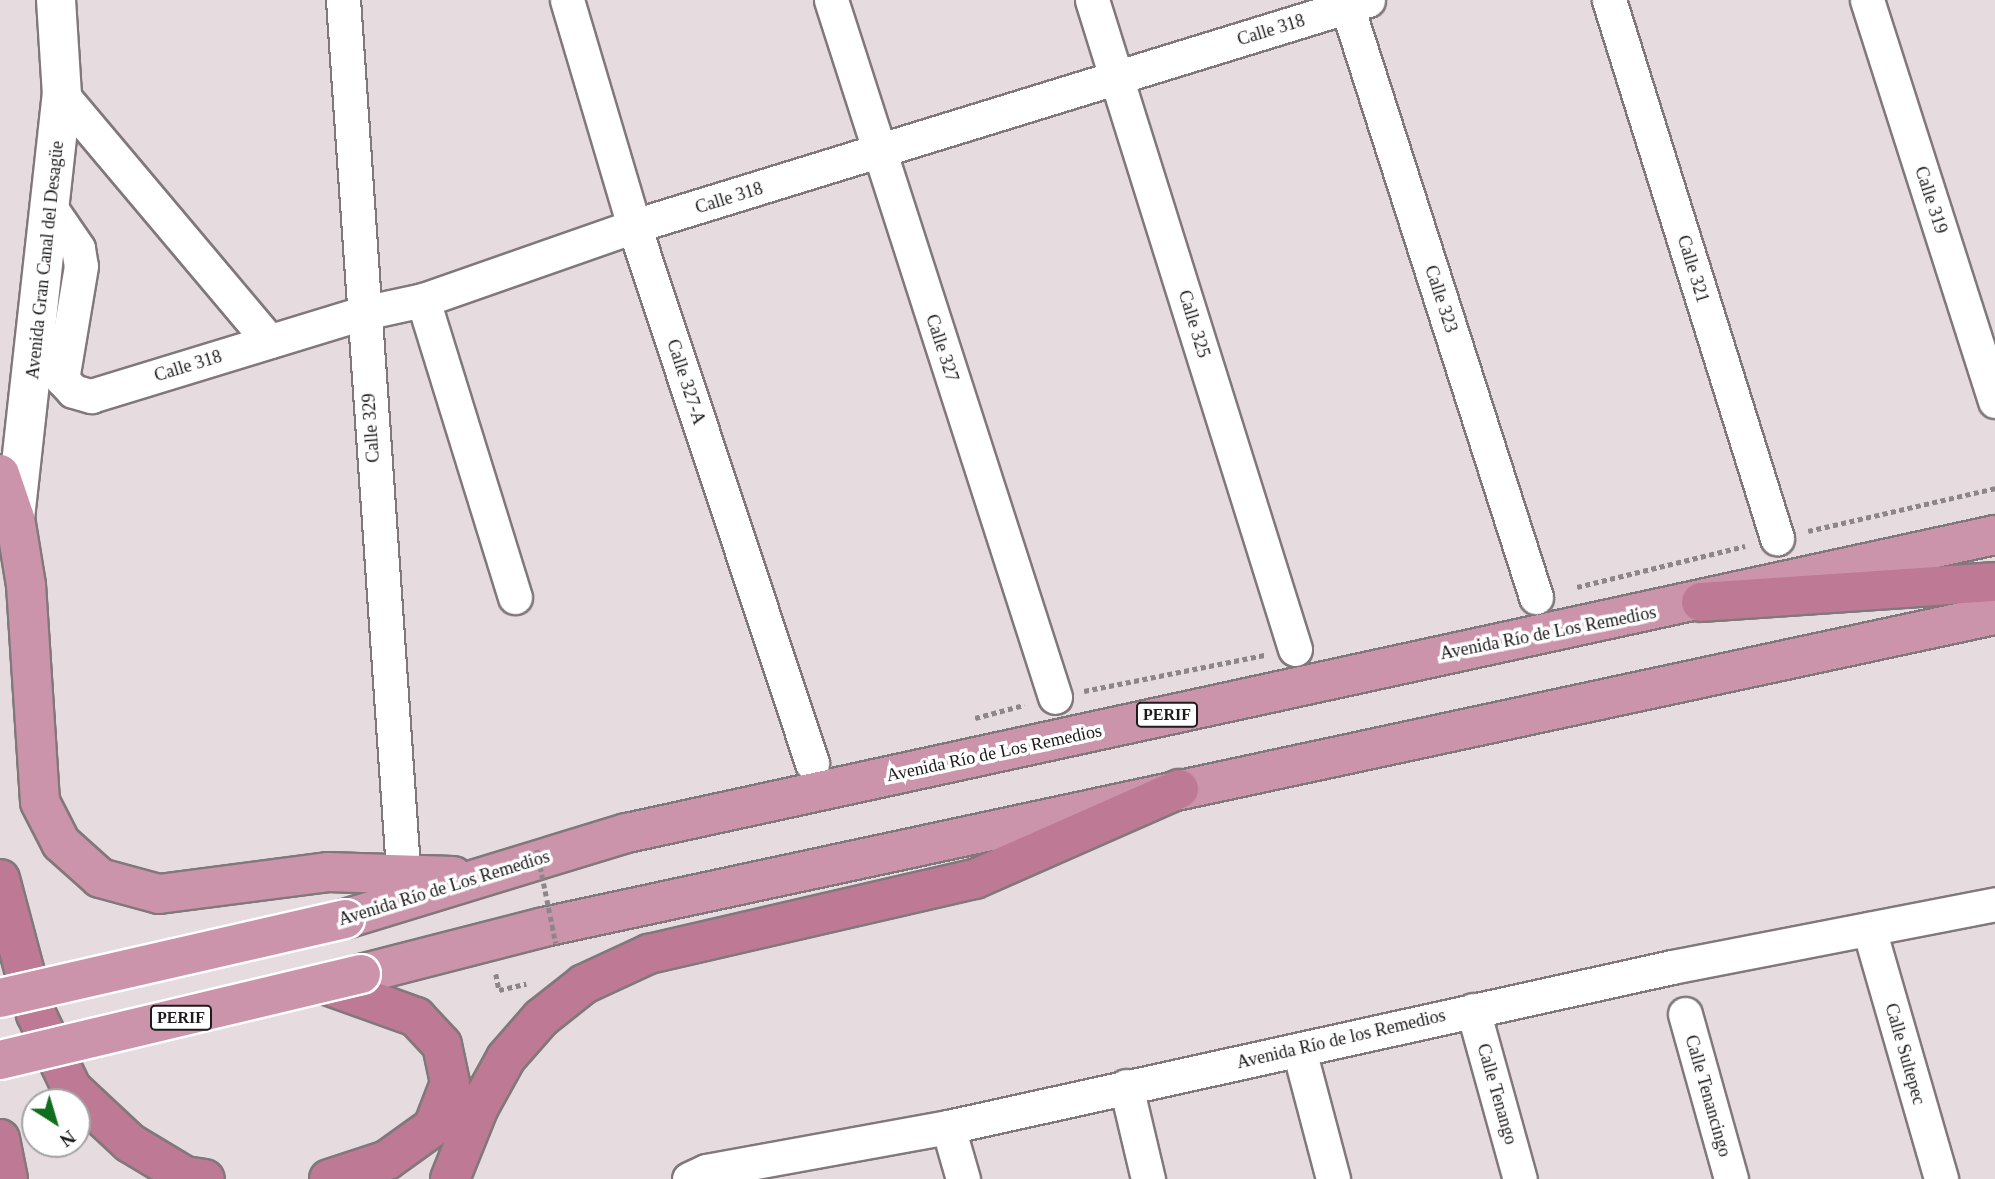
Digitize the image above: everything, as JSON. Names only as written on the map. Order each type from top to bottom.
[{"type":"highway","points":[[0,474],[15,519],[26,585],[40,802],[61,843],[100,878],[159,894],[328,872],[483,877]]},
{"type":"highway","name":"Avenida Río de Los Remedios","points":[[0,998],[345,919],[627,833],[1540,633],[1701,603],[1995,536]]},
{"type":"highway","points":[[1701,603],[1995,582]]},
{"type":"highway","name":"PERIF","points":[[0,1060],[324,984],[544,927],[1995,615]]},
{"type":"highway","points":[[450,1179],[478,1108],[506,1058],[541,1018],[584,984],[649,954],[975,879],[1179,789]]},
{"type":"highway","points":[[0,879],[36,1014],[72,1089],[130,1143],[185,1176],[205,1179]]},
{"type":"highway","points":[[324,984],[416,1017],[442,1045],[450,1083],[433,1127],[387,1160],[329,1179]]},
{"type":"street","name":"Avenida Gran Canal del Desagüe","points":[[15,519],[52,211],[62,95],[56,0]]},
{"type":"street","name":"Calle 329","points":[[343,0],[402,855]]},
{"type":"street","name":"Calle 327-A","points":[[566,0],[634,226],[812,763]]},
{"type":"street","name":"Calle 327","points":[[831,0],[1055,696]]},
{"type":"street","name":"Calle 325","points":[[1092,0],[1295,649]]},
{"type":"street","name":"Calle 321","points":[[1609,0],[1777,538]]},
{"type":"street","name":"Calle 319","points":[[1867,0],[1995,401]]},
{"type":"street","name":"Calle 318","points":[[52,211],[78,248],[81,266],[62,379],[73,391],[91,396],[363,313],[423,300],[634,226],[879,153],[1353,2]]},
{"type":"street","name":"Calle 323","points":[[1353,2],[1536,597]]},
{"type":"street","points":[[62,95],[269,341]]},
{"type":"street","points":[[423,300],[515,597]]},
{"type":"street","name":"Avenida Río de los Remedios","points":[[689,1179],[751,1171],[1473,1010],[1995,904]]},
{"type":"street","name":"Calle Sultepec","points":[[1869,929],[1941,1179]]},
{"type":"street","name":"Calle Tenango","points":[[1473,1010],[1520,1179]]},
{"type":"street","name":"Calle Tenancingo","points":[[1685,1014],[1731,1179]]},
{"type":"street","points":[[1299,1050],[1333,1179]]},
{"type":"street","points":[[1126,1086],[1148,1179]]},
{"type":"street","points":[[948,1127],[963,1179]]},
{"type":"path","points":[[537,850],[556,943]]}]
